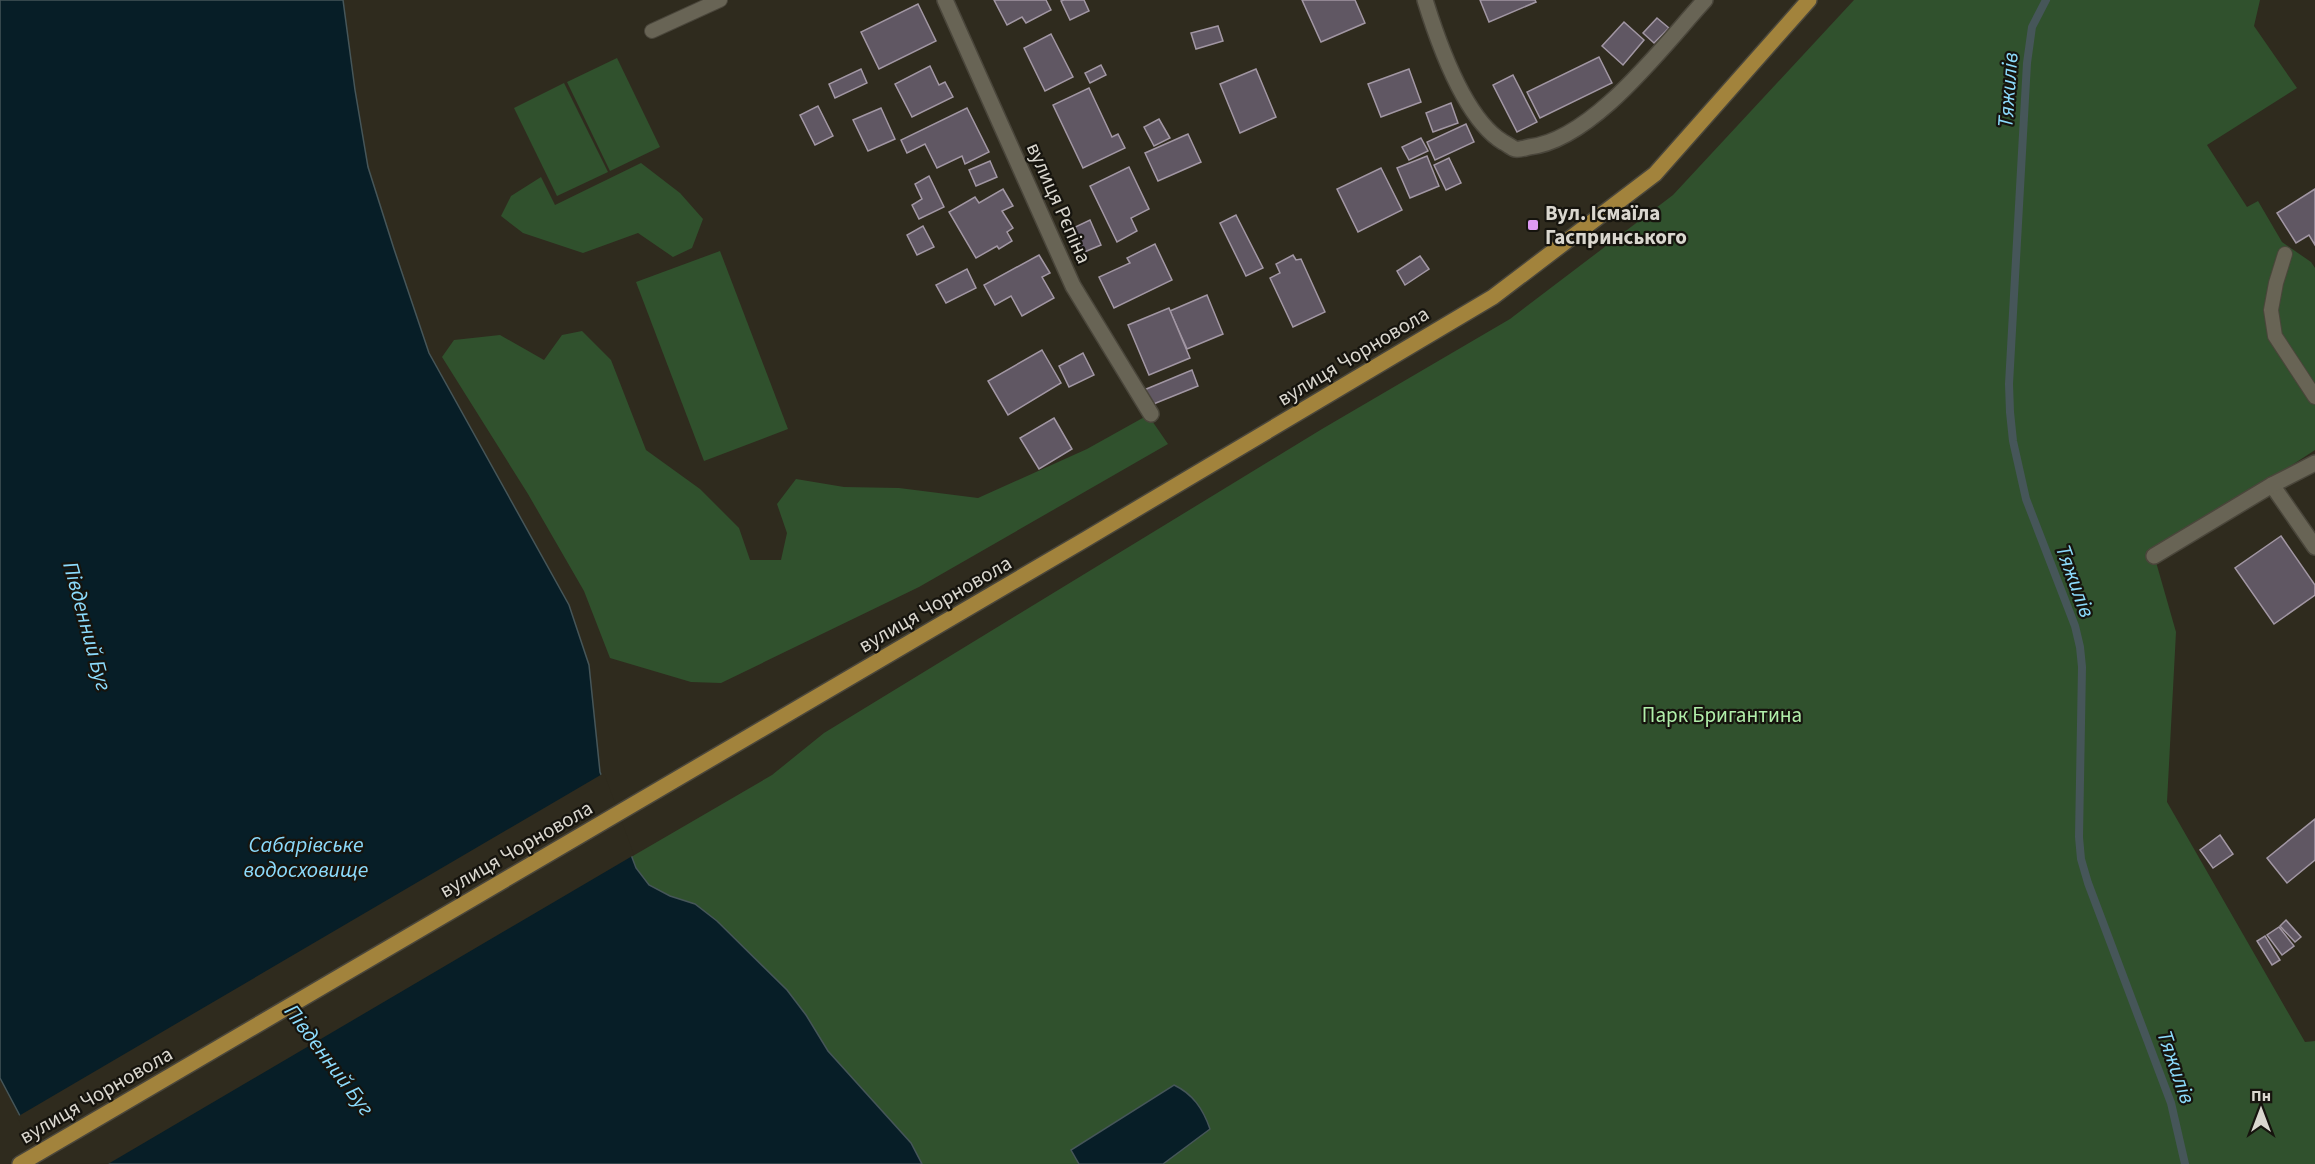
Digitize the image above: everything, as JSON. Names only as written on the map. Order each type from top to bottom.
[{"type":"main road","name":"вулиця Чорновола","points":[[20,1164],[1493,297],[1655,174],[1809,0]]},
{"type":"street","name":"вулиця Рєпіна","points":[[945,0],[1073,286],[1151,414]]},
{"type":"street","points":[[1425,0],[1437,38],[1472,110],[1492,135],[1515,149],[1543,146],[1587,123],[1607,107],[1705,0]]},
{"type":"street","points":[[2154,556],[2272,485],[2315,463]]},
{"type":"street","points":[[2272,485],[2315,547]]},
{"type":"lane","points":[[652,31],[720,0]]},
{"type":"lane","points":[[2285,254],[2271,310],[2275,336],[2315,397]]},
{"type":"green space","name":"Парк Бригантина","points":[[1854,0],[2260,0],[2254,26],[2297,88],[2207,145],[2247,207],[2258,201],[2282,242],[2311,262],[2315,268],[2315,450],[2154,555],[2176,632],[2167,802],[2305,1042],[2315,1041],[2315,1164],[753,1164],[521,921],[772,775],[824,733],[1322,429],[1510,319],[1673,195]]},
{"type":"green space","points":[[617,58],[660,147],[610,171],[567,82]]},
{"type":"green space","points":[[564,83],[608,172],[557,196],[514,108]]},
{"type":"green space","points":[[641,163],[680,193],[703,219],[692,248],[673,257],[638,233],[583,253],[523,233],[501,216],[511,196],[541,177],[555,205]]},
{"type":"green space","points":[[720,251],[788,429],[704,461],[636,282]]},
{"type":"green space","points":[[582,331],[611,360],[646,450],[700,489],[739,528],[750,560],[781,560],[787,533],[777,504],[796,479],[844,487],[899,488],[978,498],[1087,449],[1148,415],[1168,444],[919,587],[721,683],[691,682],[610,658],[584,591],[528,494],[442,357],[454,340],[500,335],[544,360],[562,335]]},
{"type":"water","name":"Сабарівське водосховище","points":[[0,0],[343,0],[368,167],[429,353],[569,605],[589,665],[600,772],[636,868],[649,885],[670,896],[695,904],[717,921],[787,990],[806,1015],[828,1051],[911,1143],[922,1164],[46,1164],[0,1078]]},
{"type":"water","points":[[1174,1085],[1187,1093],[1196,1103],[1210,1129],[1163,1164],[1079,1164],[1071,1150]]},
{"type":"pier","points":[[604,773],[634,855],[108,1164],[42,1164],[17,1117]]},
{"type":"building","points":[[994,0],[1046,0],[1051,10],[1026,23],[1022,17],[1007,25]]},
{"type":"building","points":[[1084,0],[1089,11],[1070,20],[1061,1]]},
{"type":"building","points":[[1302,0],[1355,0],[1365,23],[1321,42]]},
{"type":"building","points":[[1480,0],[1535,0],[1536,2],[1489,22]]},
{"type":"building","points":[[918,4],[936,41],[879,69],[861,32]]},
{"type":"building","points":[[1657,18],[1669,28],[1654,43],[1643,33]]},
{"type":"building","points":[[1624,22],[1644,40],[1623,65],[1602,46]]},
{"type":"building","points":[[1218,26],[1223,41],[1196,49],[1191,33]]},
{"type":"building","points":[[1051,34],[1073,77],[1045,91],[1024,48]]},
{"type":"building","points":[[1599,57],[1612,83],[1540,118],[1527,92]]},
{"type":"building","points":[[1101,65],[1106,75],[1090,83],[1085,73]]},
{"type":"building","points":[[930,66],[939,85],[945,82],[953,97],[912,117],[895,84]]},
{"type":"building","points":[[861,69],[867,83],[835,98],[829,84]]},
{"type":"building","points":[[1256,69],[1276,117],[1240,133],[1220,84]]},
{"type":"building","points":[[1409,69],[1421,102],[1381,117],[1368,84]]},
{"type":"building","points":[[1513,75],[1537,122],[1517,132],[1493,85]]},
{"type":"building","points":[[1089,88],[1112,137],[1118,134],[1125,148],[1083,168],[1053,105]]},
{"type":"building","points":[[1451,103],[1458,123],[1433,132],[1426,113]]},
{"type":"building","points":[[818,106],[833,136],[815,145],[800,115]]},
{"type":"building","points":[[881,108],[895,139],[868,151],[853,120]]},
{"type":"building","points":[[967,108],[989,152],[965,164],[962,156],[937,168],[925,144],[907,153],[901,140]]},
{"type":"building","points":[[1159,119],[1170,138],[1154,146],[1144,127]]},
{"type":"building","points":[[1466,124],[1474,142],[1435,160],[1427,142]]},
{"type":"building","points":[[1188,134],[1201,162],[1158,181],[1145,153]]},
{"type":"building","points":[[1421,138],[1428,151],[1409,160],[1402,147]]},
{"type":"building","points":[[1427,156],[1439,186],[1410,198],[1397,168]]},
{"type":"building","points":[[1449,158],[1461,183],[1446,190],[1434,165]]},
{"type":"building","points":[[990,161],[997,177],[976,186],[969,170]]},
{"type":"building","points":[[1129,167],[1149,209],[1131,218],[1137,231],[1117,242],[1090,186]]},
{"type":"building","points":[[1381,168],[1402,210],[1358,232],[1337,189]]},
{"type":"building","points":[[929,176],[944,207],[919,219],[912,205],[922,199],[915,184]]},
{"type":"building","points":[[1003,189],[1013,206],[1002,211],[1013,228],[1007,232],[1012,241],[999,249],[997,246],[976,258],[949,212],[975,197],[979,203]]},
{"type":"building","points":[[2315,189],[2315,245],[2309,235],[2296,243],[2277,213]]},
{"type":"building","points":[[1236,215],[1263,268],[1246,276],[1220,223]]},
{"type":"building","points":[[1090,220],[1101,245],[1082,253],[1071,229]]},
{"type":"building","points":[[923,226],[934,247],[917,255],[907,235]]},
{"type":"building","points":[[1155,244],[1172,280],[1114,308],[1099,277],[1130,263],[1127,258]]},
{"type":"building","points":[[1039,255],[1050,273],[1042,277],[1054,298],[1022,316],[1011,296],[995,305],[984,285]]},
{"type":"building","points":[[1293,255],[1296,260],[1301,259],[1325,312],[1293,327],[1270,278],[1280,273],[1276,264]]},
{"type":"building","points":[[1420,256],[1429,269],[1405,285],[1397,271]]},
{"type":"building","points":[[967,269],[976,288],[946,303],[936,285]]},
{"type":"building","points":[[1207,295],[1223,334],[1187,349],[1170,311]]},
{"type":"building","points":[[1169,308],[1190,358],[1149,375],[1128,325]]},
{"type":"building","points":[[1042,350],[1061,383],[1008,415],[988,381]]},
{"type":"building","points":[[1083,353],[1094,375],[1069,387],[1059,366]]},
{"type":"building","points":[[1192,370],[1198,386],[1151,405],[1144,390]]},
{"type":"building","points":[[1054,418],[1072,449],[1039,469],[1020,438]]},
{"type":"building","points":[[2281,536],[2315,585],[2315,595],[2274,624],[2235,568]]},
{"type":"building","points":[[2315,819],[2315,860],[2287,883],[2267,858]]},
{"type":"building","points":[[2220,835],[2233,854],[2213,868],[2200,850]]},
{"type":"building","points":[[2286,920],[2301,937],[2295,942],[2280,926]]},
{"type":"building","points":[[2279,927],[2294,946],[2282,955],[2267,935]]},
{"type":"building","points":[[2265,936],[2280,960],[2272,965],[2257,941]]},
{"type":"waterway","name":"Тяжилів","points":[[2046,0],[2032,27],[2027,63],[2009,384],[2013,441],[2026,499],[2075,626],[2080,647],[2082,667],[2079,837],[2081,859],[2171,1103],[2185,1164]]},
{"type":"place","name":"Вул. Ісмаїла Гаспринського","points":[[1533,225]]},
{"type":"water label","name":"Південний Буг","points":[[87,626]]},
{"type":"water label","name":"Південний Буг","points":[[329,1060]]}]
